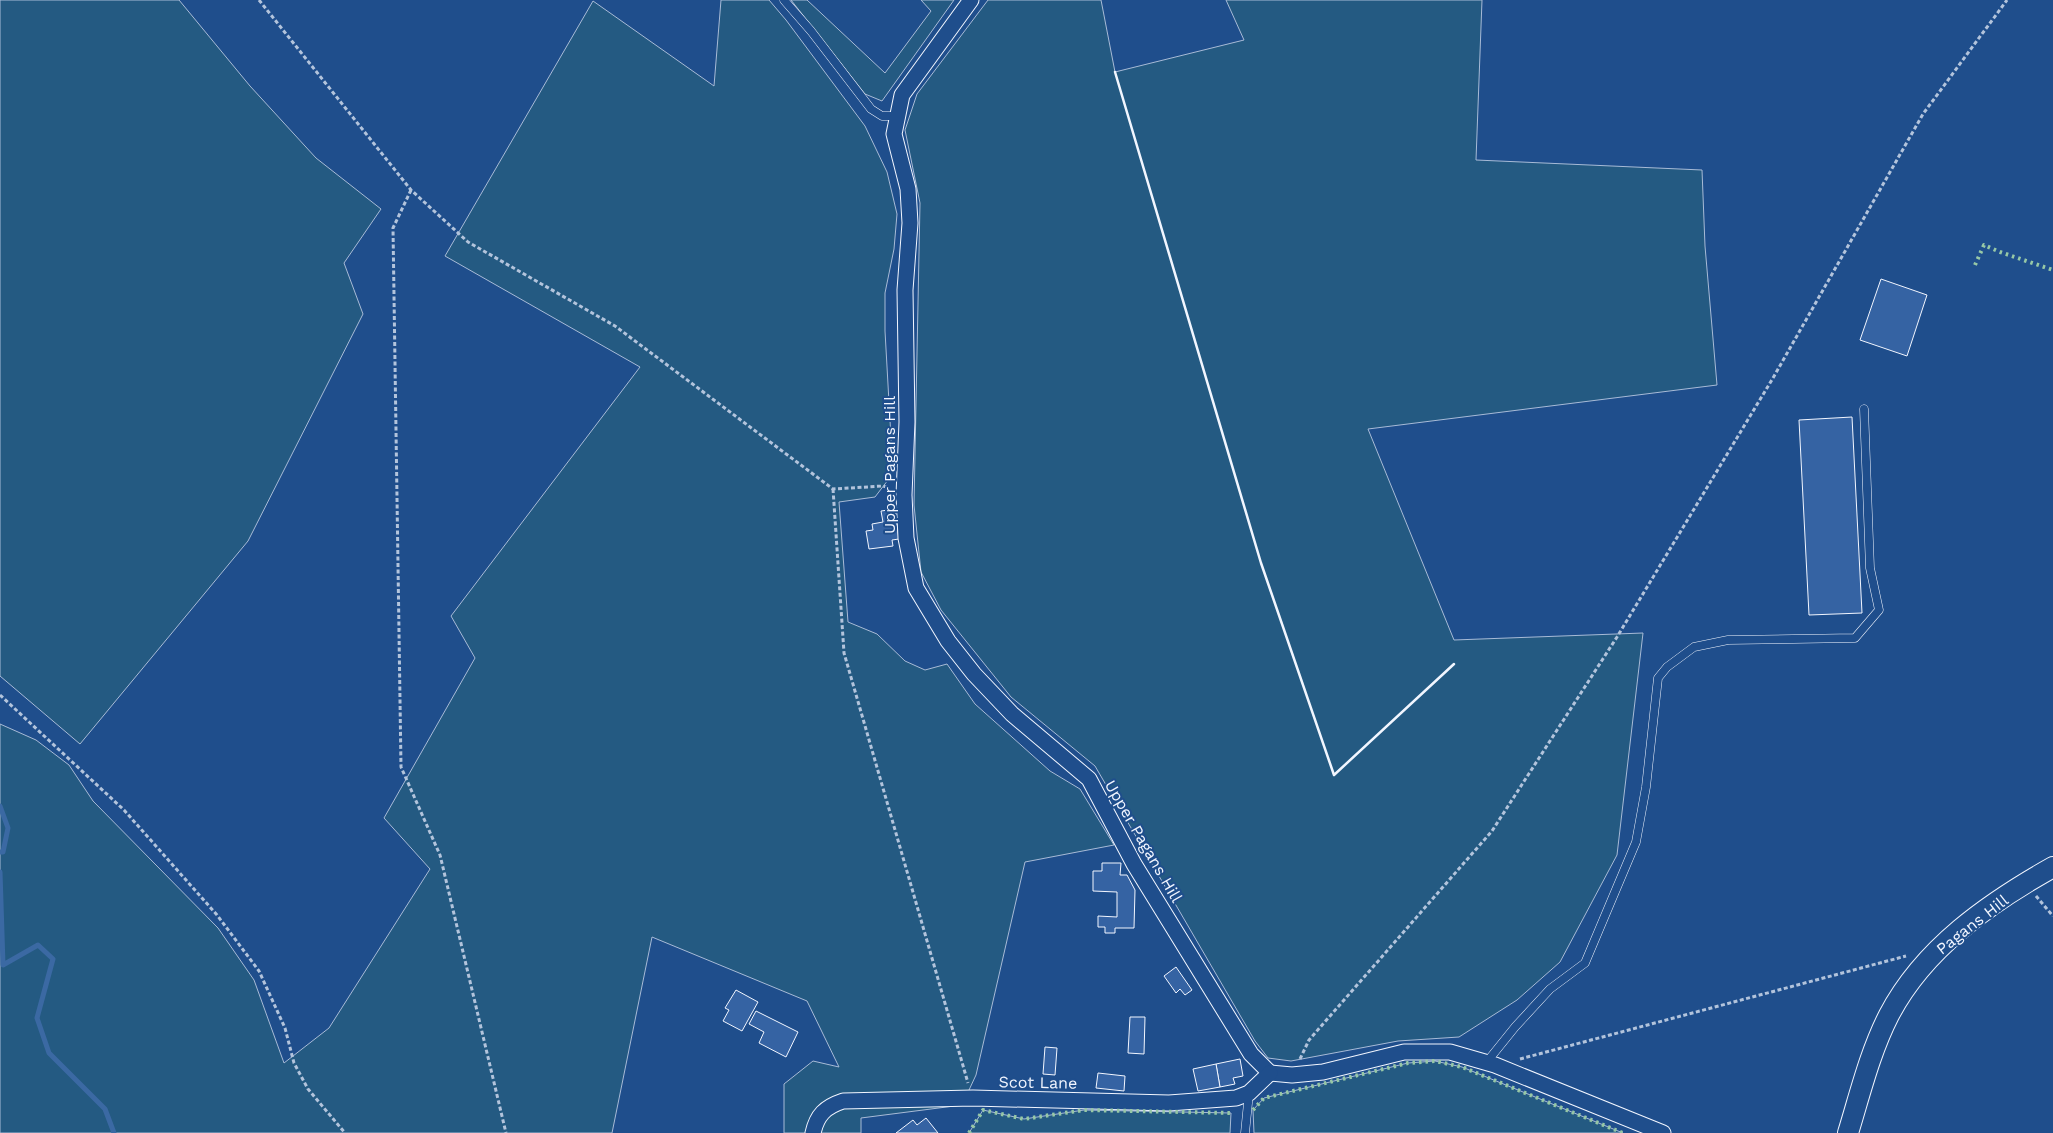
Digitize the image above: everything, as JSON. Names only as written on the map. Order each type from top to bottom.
[{"type":"street","name":"Upper Pagans Hill","points":[[971,0],[902,95],[894,134],[908,189],[910,223],[905,290],[907,422],[904,495],[906,538],[916,588],[948,641],[974,674],[1012,714],[1089,779],[1150,888],[1252,1054],[1270,1073]]},
{"type":"street","name":"Pagans Hill","points":[[1848,1133],[1878,1042],[1889,1015],[1914,976],[1938,948],[1974,919],[2025,883],[2053,867]]},
{"type":"street","points":[[1270,1073],[1292,1075],[1323,1072],[1404,1052],[1450,1052],[1490,1064],[1663,1133]]},
{"type":"street","name":"Scot Lane","points":[[813,1133],[816,1120],[828,1106],[843,1101],[972,1098],[1169,1103],[1236,1098],[1249,1093],[1270,1073]]},
{"type":"lane","points":[[784,0],[811,31],[871,110],[882,116],[898,116]]},
{"type":"lane","points":[[1490,1064],[1515,1026],[1550,988],[1586,963],[1636,842],[1646,787],[1658,678],[1663,672],[1694,646],[1728,640],[1855,638],[1879,610],[1870,568],[1864,409]]},
{"type":"lane","points":[[1245,1133],[1249,1093]]},
{"type":"path","points":[[259,0],[411,190],[468,242],[615,326],[833,489],[883,486],[904,495]]},
{"type":"path","points":[[1292,1075],[1310,1040],[1492,831],[1617,637],[1758,404],[1842,260],[1923,114],[2007,0]]},
{"type":"path","points":[[411,190],[393,228],[401,767],[440,855],[506,1133]]},
{"type":"path","points":[[833,489],[844,654],[972,1098]]},
{"type":"path","points":[[0,695],[124,810],[217,915],[259,971],[285,1028],[294,1063],[308,1089],[345,1133]]},
{"type":"path","points":[[2025,883],[2053,916]]},
{"type":"path","points":[[1490,1064],[1909,955]]},
{"type":"shaded area","points":[[0,0],[179,0],[250,86],[316,158],[381,209],[344,263],[363,314],[248,541],[80,744],[0,676]]},
{"type":"shaded area","points":[[721,0],[769,0],[786,20],[865,126],[887,172],[897,214],[894,249],[885,293],[885,331],[892,456],[888,480],[875,497],[839,502],[848,622],[877,634],[905,661],[925,670],[947,664],[975,704],[1050,771],[1080,789],[1114,845],[1025,862],[976,1075],[962,1105],[861,1118],[861,1133],[784,1133],[784,1084],[813,1061],[839,1067],[807,1001],[652,937],[612,1133],[0,1133],[0,724],[36,740],[69,765],[93,801],[218,928],[254,980],[284,1063],[329,1028],[430,869],[384,818],[475,658],[451,616],[640,367],[445,256],[593,1],[714,86]]},
{"type":"shaded area","points":[[791,0],[807,0],[885,73],[931,11],[921,0],[954,0],[882,101],[865,94]]},
{"type":"shaded area","points":[[988,0],[1101,0],[1115,72],[1244,40],[1226,0],[1482,0],[1476,160],[1702,170],[1705,246],[1717,385],[1368,429],[1454,640],[1643,633],[1617,855],[1560,962],[1517,1000],[1459,1037],[1398,1041],[1291,1061],[1268,1058],[1255,1041],[1095,766],[1011,697],[941,610],[921,572],[914,505],[920,203],[905,130],[917,94]]},
{"type":"shaded area","points":[[1435,1061],[1462,1067],[1623,1133],[1254,1133],[1253,1110],[1264,1098],[1408,1063]]},
{"type":"shaded area","points":[[983,1110],[1024,1119],[1084,1110],[1231,1113],[1230,1133],[969,1133]]},
{"type":"building","points":[[1881,279],[1927,295],[1907,356],[1860,340]]},
{"type":"building","points":[[1852,417],[1862,613],[1809,615],[1799,420]]},
{"type":"building","points":[[895,509],[899,539],[892,540],[893,546],[869,549],[866,531],[873,530],[872,524],[883,522],[881,511]]},
{"type":"building","points":[[1102,863],[1121,863],[1120,875],[1127,875],[1135,890],[1134,928],[1115,928],[1115,933],[1105,933],[1105,927],[1098,927],[1098,916],[1117,917],[1117,892],[1093,891],[1093,871],[1102,871]]},
{"type":"building","points":[[1176,967],[1192,990],[1185,995],[1180,989],[1176,993],[1164,976]]},
{"type":"building","points":[[736,990],[758,1002],[742,1031],[723,1021],[729,1010],[725,1008]]},
{"type":"building","points":[[756,1011],[798,1032],[786,1057],[759,1043],[764,1032],[749,1024]]},
{"type":"building","points":[[1130,1017],[1145,1017],[1144,1054],[1128,1053]]},
{"type":"building","points":[[1045,1047],[1057,1048],[1055,1075],[1043,1074]]},
{"type":"building","points":[[1240,1059],[1243,1076],[1233,1078],[1235,1084],[1220,1087],[1216,1064]]},
{"type":"building","points":[[1216,1064],[1220,1087],[1198,1091],[1193,1069]]},
{"type":"building","points":[[1098,1073],[1125,1076],[1124,1091],[1096,1088]]},
{"type":"building","points":[[926,1118],[938,1133],[896,1133],[913,1120],[917,1125]]},
{"type":"waterway","points":[[0,806],[8,828],[3,852],[0,852]]},
{"type":"waterway","points":[[0,872],[3,965],[38,945],[53,959],[37,1018],[49,1053],[105,1109],[114,1133]]},
{"type":"hedge","points":[[1975,265],[1984,245],[2053,270]]},
{"type":"hedge","points":[[1253,1110],[1264,1098],[1408,1063],[1435,1061],[1462,1067],[1623,1133]]},
{"type":"hedge","points":[[969,1133],[983,1110],[1024,1119],[1084,1110],[1231,1113]]},
{"type":"wall","points":[[1115,72],[1261,563],[1334,775],[1454,664]]}]
